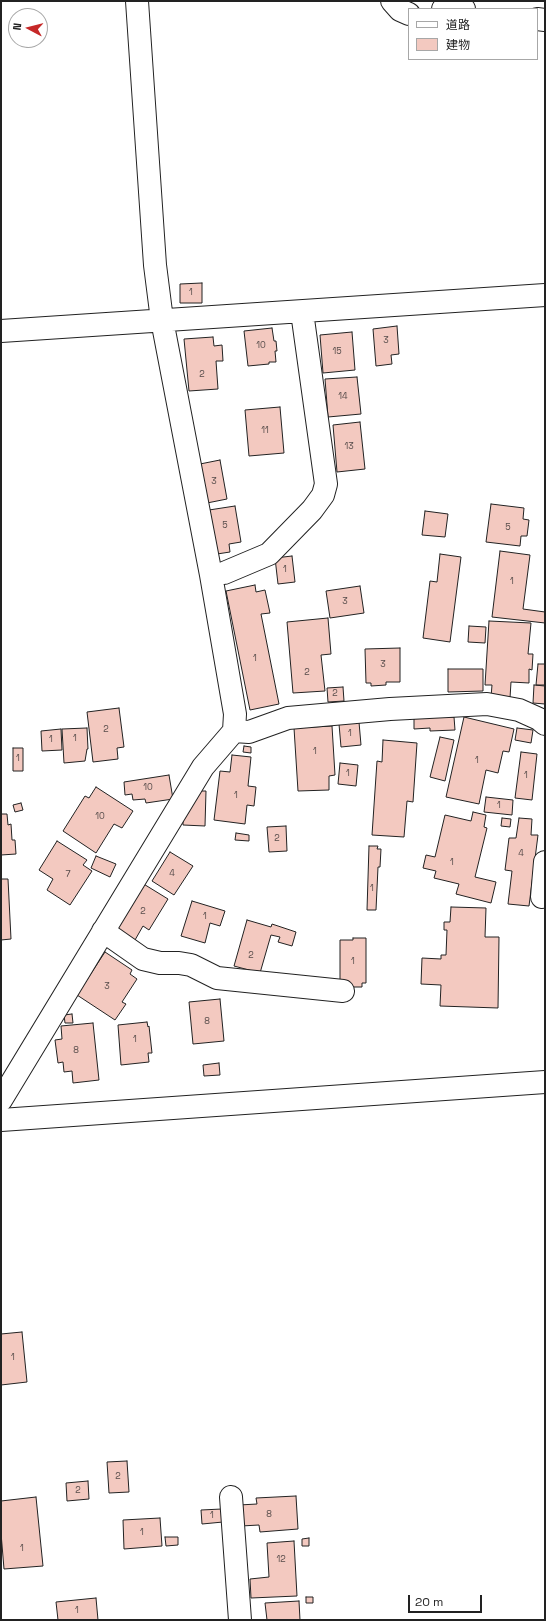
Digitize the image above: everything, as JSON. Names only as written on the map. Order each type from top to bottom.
[{"type":"street","points":[[1,1100],[203,768],[234,731],[235,714],[211,575],[162,320],[155,265],[137,1]]},
{"type":"street","points":[[392,1],[400,10],[408,14]]},
{"type":"street","points":[[446,8],[452,6],[460,8]]},
{"type":"street","points":[[1,331],[545,295]]},
{"type":"street","points":[[211,575],[224,573],[269,554],[312,510],[323,495],[326,484],[302,312]]},
{"type":"street","points":[[234,731],[249,732],[288,718],[390,709],[487,704],[519,710],[539,719],[545,724]]},
{"type":"street","points":[[542,897],[545,862]]},
{"type":"street","points":[[104,931],[143,959],[160,963],[179,963],[191,965],[217,978],[343,992]]},
{"type":"street","points":[[1,1120],[545,1082]]},
{"type":"street","points":[[231,1497],[240,1620]]},
{"type":"building","points":[[202,283],[202,303],[180,303],[180,284]]},
{"type":"building","points":[[397,326],[399,354],[391,355],[392,364],[376,366],[373,329]]},
{"type":"building","points":[[272,328],[274,341],[276,341],[276,362],[248,366],[244,331]]},
{"type":"building","points":[[352,332],[355,370],[323,373],[320,335]]},
{"type":"building","points":[[213,337],[214,346],[222,345],[223,361],[216,361],[218,389],[189,391],[184,339]]},
{"type":"building","points":[[357,377],[361,414],[328,417],[325,379]]},
{"type":"building","points":[[280,407],[284,453],[249,456],[245,410]]},
{"type":"building","points":[[360,422],[365,469],[337,472],[333,425]]},
{"type":"building","points":[[220,460],[227,499],[207,503],[200,464]]},
{"type":"building","points":[[491,504],[524,508],[523,519],[529,520],[527,536],[521,536],[520,546],[486,542]]},
{"type":"building","points":[[235,506],[241,542],[229,544],[230,552],[217,554],[209,510]]},
{"type":"building","points":[[425,511],[448,514],[445,537],[422,535]]},
{"type":"building","points":[[500,551],[530,555],[523,609],[545,612],[545,623],[492,617]]},
{"type":"building","points":[[440,554],[461,557],[450,642],[423,638],[430,581],[437,582]]},
{"type":"building","points":[[292,556],[295,582],[278,584],[275,558]]},
{"type":"building","points":[[255,585],[256,592],[265,590],[270,613],[261,614],[279,704],[250,710],[226,591]]},
{"type":"building","points":[[360,586],[364,613],[330,618],[326,591]]},
{"type":"building","points":[[328,618],[331,654],[321,655],[325,691],[293,693],[287,622]]},
{"type":"building","points":[[489,621],[531,623],[528,654],[533,654],[532,670],[529,669],[529,683],[511,682],[510,698],[491,697],[492,685],[485,685]]},
{"type":"building","points":[[469,626],[486,627],[485,643],[468,642]]},
{"type":"building","points":[[400,648],[400,682],[386,682],[386,685],[371,686],[371,683],[366,683],[365,649]]},
{"type":"building","points":[[538,664],[545,664],[545,685],[536,685]]},
{"type":"building","points":[[448,669],[483,669],[483,691],[448,692]]},
{"type":"building","points":[[534,685],[545,686],[545,704],[533,703]]},
{"type":"building","points":[[343,687],[344,701],[328,702],[327,688]]},
{"type":"building","points":[[119,708],[124,747],[117,748],[118,759],[93,762],[87,712]]},
{"type":"building","points":[[414,717],[454,717],[455,730],[430,731],[430,728],[414,729]]},
{"type":"building","points":[[464,717],[514,729],[509,752],[503,751],[498,773],[486,770],[479,804],[446,797]]},
{"type":"building","points":[[359,722],[361,745],[341,747],[339,724]]},
{"type":"building","points":[[332,726],[335,775],[329,776],[329,790],[298,791],[294,728]]},
{"type":"building","points":[[87,728],[88,749],[85,761],[64,763],[62,729]]},
{"type":"building","points":[[517,728],[533,730],[531,743],[515,740]]},
{"type":"building","points":[[61,729],[62,750],[42,751],[41,731]]},
{"type":"building","points":[[440,737],[454,740],[445,781],[430,777]]},
{"type":"building","points":[[383,740],[417,743],[413,802],[407,801],[404,837],[372,835],[377,761],[382,762]]},
{"type":"building","points":[[244,746],[251,747],[251,753],[243,752]]},
{"type":"building","points":[[13,748],[23,748],[23,771],[13,771]]},
{"type":"building","points":[[521,752],[537,754],[532,800],[515,798]]},
{"type":"building","points":[[232,755],[251,757],[248,786],[256,787],[254,806],[247,805],[245,824],[214,820],[220,771],[230,772]]},
{"type":"building","points":[[340,763],[358,765],[356,786],[338,784]]},
{"type":"building","points":[[169,775],[173,799],[146,803],[145,799],[133,800],[132,794],[125,795],[124,782]]},
{"type":"building","points":[[96,787],[133,811],[122,828],[114,824],[96,853],[63,831],[85,796],[89,798]]},
{"type":"building","points":[[200,791],[206,791],[205,826],[183,825],[183,815]]},
{"type":"building","points":[[486,797],[513,800],[512,815],[484,812]]},
{"type":"building","points":[[21,803],[23,810],[15,812],[13,805]]},
{"type":"building","points":[[473,812],[486,815],[484,827],[487,828],[475,877],[496,882],[491,903],[456,894],[459,884],[434,878],[436,871],[423,868],[426,855],[435,857],[445,815],[471,821]]},
{"type":"building","points":[[1,814],[7,814],[8,825],[11,824],[12,840],[15,840],[16,854],[1,855]]},
{"type":"building","points":[[502,818],[511,819],[510,827],[501,826]]},
{"type":"building","points":[[519,818],[532,819],[531,835],[538,835],[529,906],[508,904],[512,871],[505,870],[509,838],[516,838]]},
{"type":"building","points":[[286,826],[287,851],[269,852],[267,827]]},
{"type":"building","points":[[236,833],[249,835],[249,841],[235,840]]},
{"type":"building","points":[[57,841],[87,860],[83,865],[92,871],[70,905],[47,890],[53,879],[39,870]]},
{"type":"building","points":[[369,846],[378,846],[377,849],[381,849],[380,867],[378,867],[376,910],[367,910]]},
{"type":"building","points":[[170,852],[193,866],[174,895],[152,881]]},
{"type":"building","points":[[96,856],[116,864],[110,877],[91,868]]},
{"type":"building","points":[[1,879],[8,879],[11,939],[1,940]]},
{"type":"building","points":[[142,883],[168,899],[149,930],[143,926],[135,940],[116,928]]},
{"type":"building","points":[[192,901],[225,911],[220,926],[210,923],[205,943],[181,936]]},
{"type":"building","points":[[451,907],[486,908],[485,937],[499,937],[498,1008],[440,1006],[441,985],[421,984],[422,958],[441,959],[441,955],[446,955],[447,930],[444,930],[444,922],[450,922]]},
{"type":"building","points":[[247,920],[271,927],[272,924],[296,932],[292,946],[278,942],[280,937],[271,935],[260,973],[234,966]]},
{"type":"building","points":[[353,938],[366,938],[366,983],[362,983],[362,987],[344,987],[340,983],[340,940],[353,940]]},
{"type":"building","points":[[105,952],[132,970],[130,974],[137,979],[122,1002],[126,1004],[115,1020],[77,995]]},
{"type":"building","points":[[220,999],[224,1041],[193,1044],[189,1002]]},
{"type":"building","points":[[72,1014],[73,1023],[65,1023],[64,1015]]},
{"type":"building","points":[[147,1022],[148,1027],[149,1026],[152,1053],[148,1053],[149,1062],[121,1065],[118,1025]]},
{"type":"building","points":[[93,1023],[99,1080],[73,1083],[72,1071],[64,1072],[63,1062],[58,1063],[55,1040],[62,1039],[61,1026]]},
{"type":"building","points":[[219,1063],[220,1075],[204,1076],[203,1065]]},
{"type":"building","points":[[22,1332],[27,1382],[1,1385],[1,1334]]},
{"type":"building","points":[[127,1461],[129,1492],[109,1493],[107,1462]]},
{"type":"building","points":[[88,1481],[89,1499],[67,1501],[66,1483]]},
{"type":"building","points":[[296,1496],[298,1529],[260,1532],[259,1525],[241,1526],[239,1505],[257,1504],[256,1498]]},
{"type":"building","points":[[36,1497],[43,1566],[4,1569],[1,1533],[1,1501]]},
{"type":"building","points":[[222,1509],[223,1522],[202,1524],[201,1510]]},
{"type":"building","points":[[160,1518],[162,1546],[124,1549],[123,1520]]},
{"type":"building","points":[[165,1537],[178,1537],[178,1545],[166,1546]]},
{"type":"building","points":[[309,1538],[309,1546],[302,1546],[302,1539]]},
{"type":"building","points":[[294,1541],[297,1596],[251,1598],[250,1579],[269,1577],[267,1543]]},
{"type":"building","points":[[306,1597],[313,1597],[313,1603],[306,1603]]},
{"type":"building","points":[[96,1598],[98,1620],[58,1620],[56,1602]]},
{"type":"building","points":[[299,1601],[300,1620],[267,1620],[265,1603]]}]
